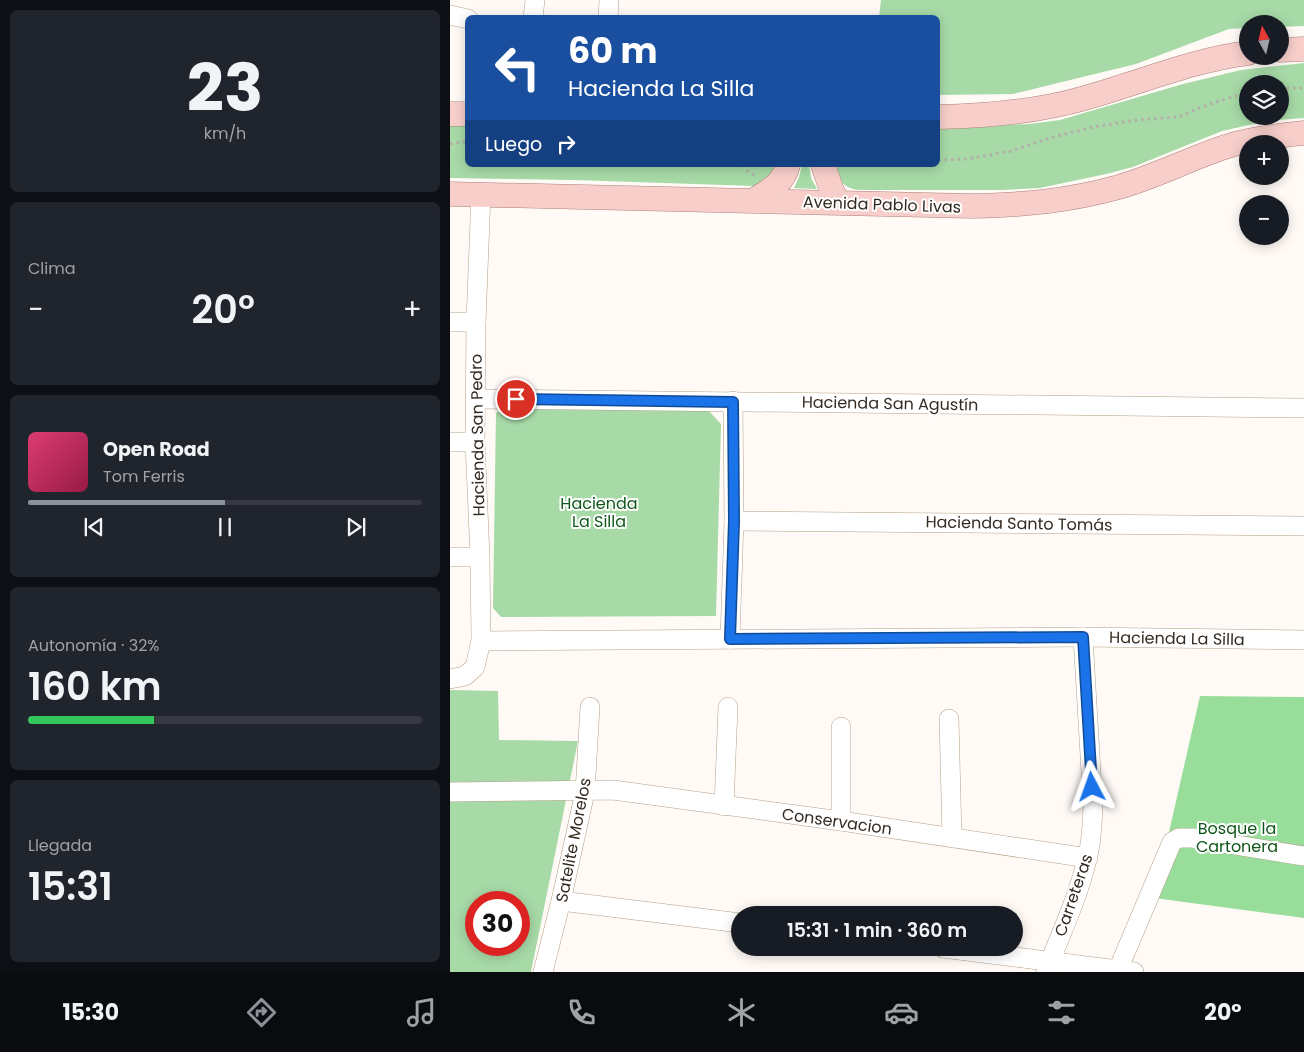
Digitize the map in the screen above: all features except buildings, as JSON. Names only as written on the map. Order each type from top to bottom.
[{"type":"main road","points":[[1289,50],[1304,49]]},
{"type":"main road","points":[[940,117],[1017,112],[1054,106],[1110,91],[1186,66],[1239,55]]},
{"type":"main road","points":[[450,114],[465,114]]},
{"type":"main road","name":"Avenida Pablo Livas","points":[[450,194],[972,206],[1035,204],[1121,186],[1223,147],[1273,136],[1304,133]]},
{"type":"main road","points":[[754,200],[776,186],[782,180],[787,167]]},
{"type":"main road","points":[[824,167],[838,202]]},
{"type":"street","points":[[533,15],[535,0]]},
{"type":"street","points":[[608,15],[609,0]]},
{"type":"street","points":[[450,15],[465,18]]},
{"type":"street","name":"Hacienda San Pedro","points":[[450,679],[471,673],[478,661],[480,640],[480,557],[475,442],[476,322],[481,194]]},
{"type":"street","points":[[450,322],[476,322]]},
{"type":"street","name":"Hacienda San Agustín","points":[[476,399],[1304,408]]},
{"type":"street","points":[[730,639],[734,521],[733,402]]},
{"type":"street","points":[[450,442],[475,442]]},
{"type":"street","name":"Hacienda Santo Tomás","points":[[734,521],[1304,526]]},
{"type":"street","points":[[450,557],[480,557]]},
{"type":"street","name":"Hacienda La Silla","points":[[480,640],[1083,637],[1304,640]]},
{"type":"street","name":"Carreteras","points":[[1049,966],[1088,858],[1093,806],[1083,637]]},
{"type":"street","name":"Satelite Morelos","points":[[544,972],[562,901],[585,792],[590,707]]},
{"type":"street","points":[[724,806],[728,707]]},
{"type":"street","points":[[949,719],[952,838]]},
{"type":"street","points":[[841,726],[841,821]]},
{"type":"street","name":"Conservacion","points":[[450,792],[585,792],[613,790],[841,821],[1088,858]]},
{"type":"street","points":[[990,956],[1049,966],[1126,971],[1172,842],[1179,838],[1192,838],[1304,856]]},
{"type":"street","points":[[562,901],[731,922]]},
{"type":"path","points":[[1289,88],[1304,88]]},
{"type":"path","points":[[940,160],[968,159],[1011,151],[1053,137],[1094,127],[1137,120],[1178,117],[1239,95]]},
{"type":"path","points":[[450,144],[465,142]]},
{"type":"green space","points":[[881,0],[1304,0],[1304,26],[1289,27],[1289,15],[1239,15],[1239,28],[1229,29],[1136,64],[1013,94],[940,95],[940,15],[879,15]]},
{"type":"green space","points":[[1304,63],[1304,118],[1289,119],[1289,75],[1239,75],[1239,125],[1249,125],[1222,131],[1133,167],[1106,174],[1040,188],[1001,190],[860,190],[850,188],[842,183],[833,167],[940,167],[940,128],[1029,124],[1060,120],[1183,84],[1241,70]]},
{"type":"green space","points":[[450,125],[465,125],[465,167],[777,167],[772,178],[756,186],[450,178]]},
{"type":"green space","points":[[802,167],[809,167],[811,178],[817,189],[794,188]]},
{"type":"green space","name":"Hacienda La Silla","points":[[507,406],[709,411],[721,424],[716,616],[501,617],[493,608],[496,413]]},
{"type":"green space","points":[[450,690],[498,691],[499,740],[578,741],[531,972],[450,972]]},
{"type":"green space","name":"Bosque la Cartonera","points":[[1200,696],[1304,697],[1304,918],[1154,898]]},
{"type":"route","points":[[516,399],[733,402],[734,521],[730,639],[1083,637],[1092,787]]}]
